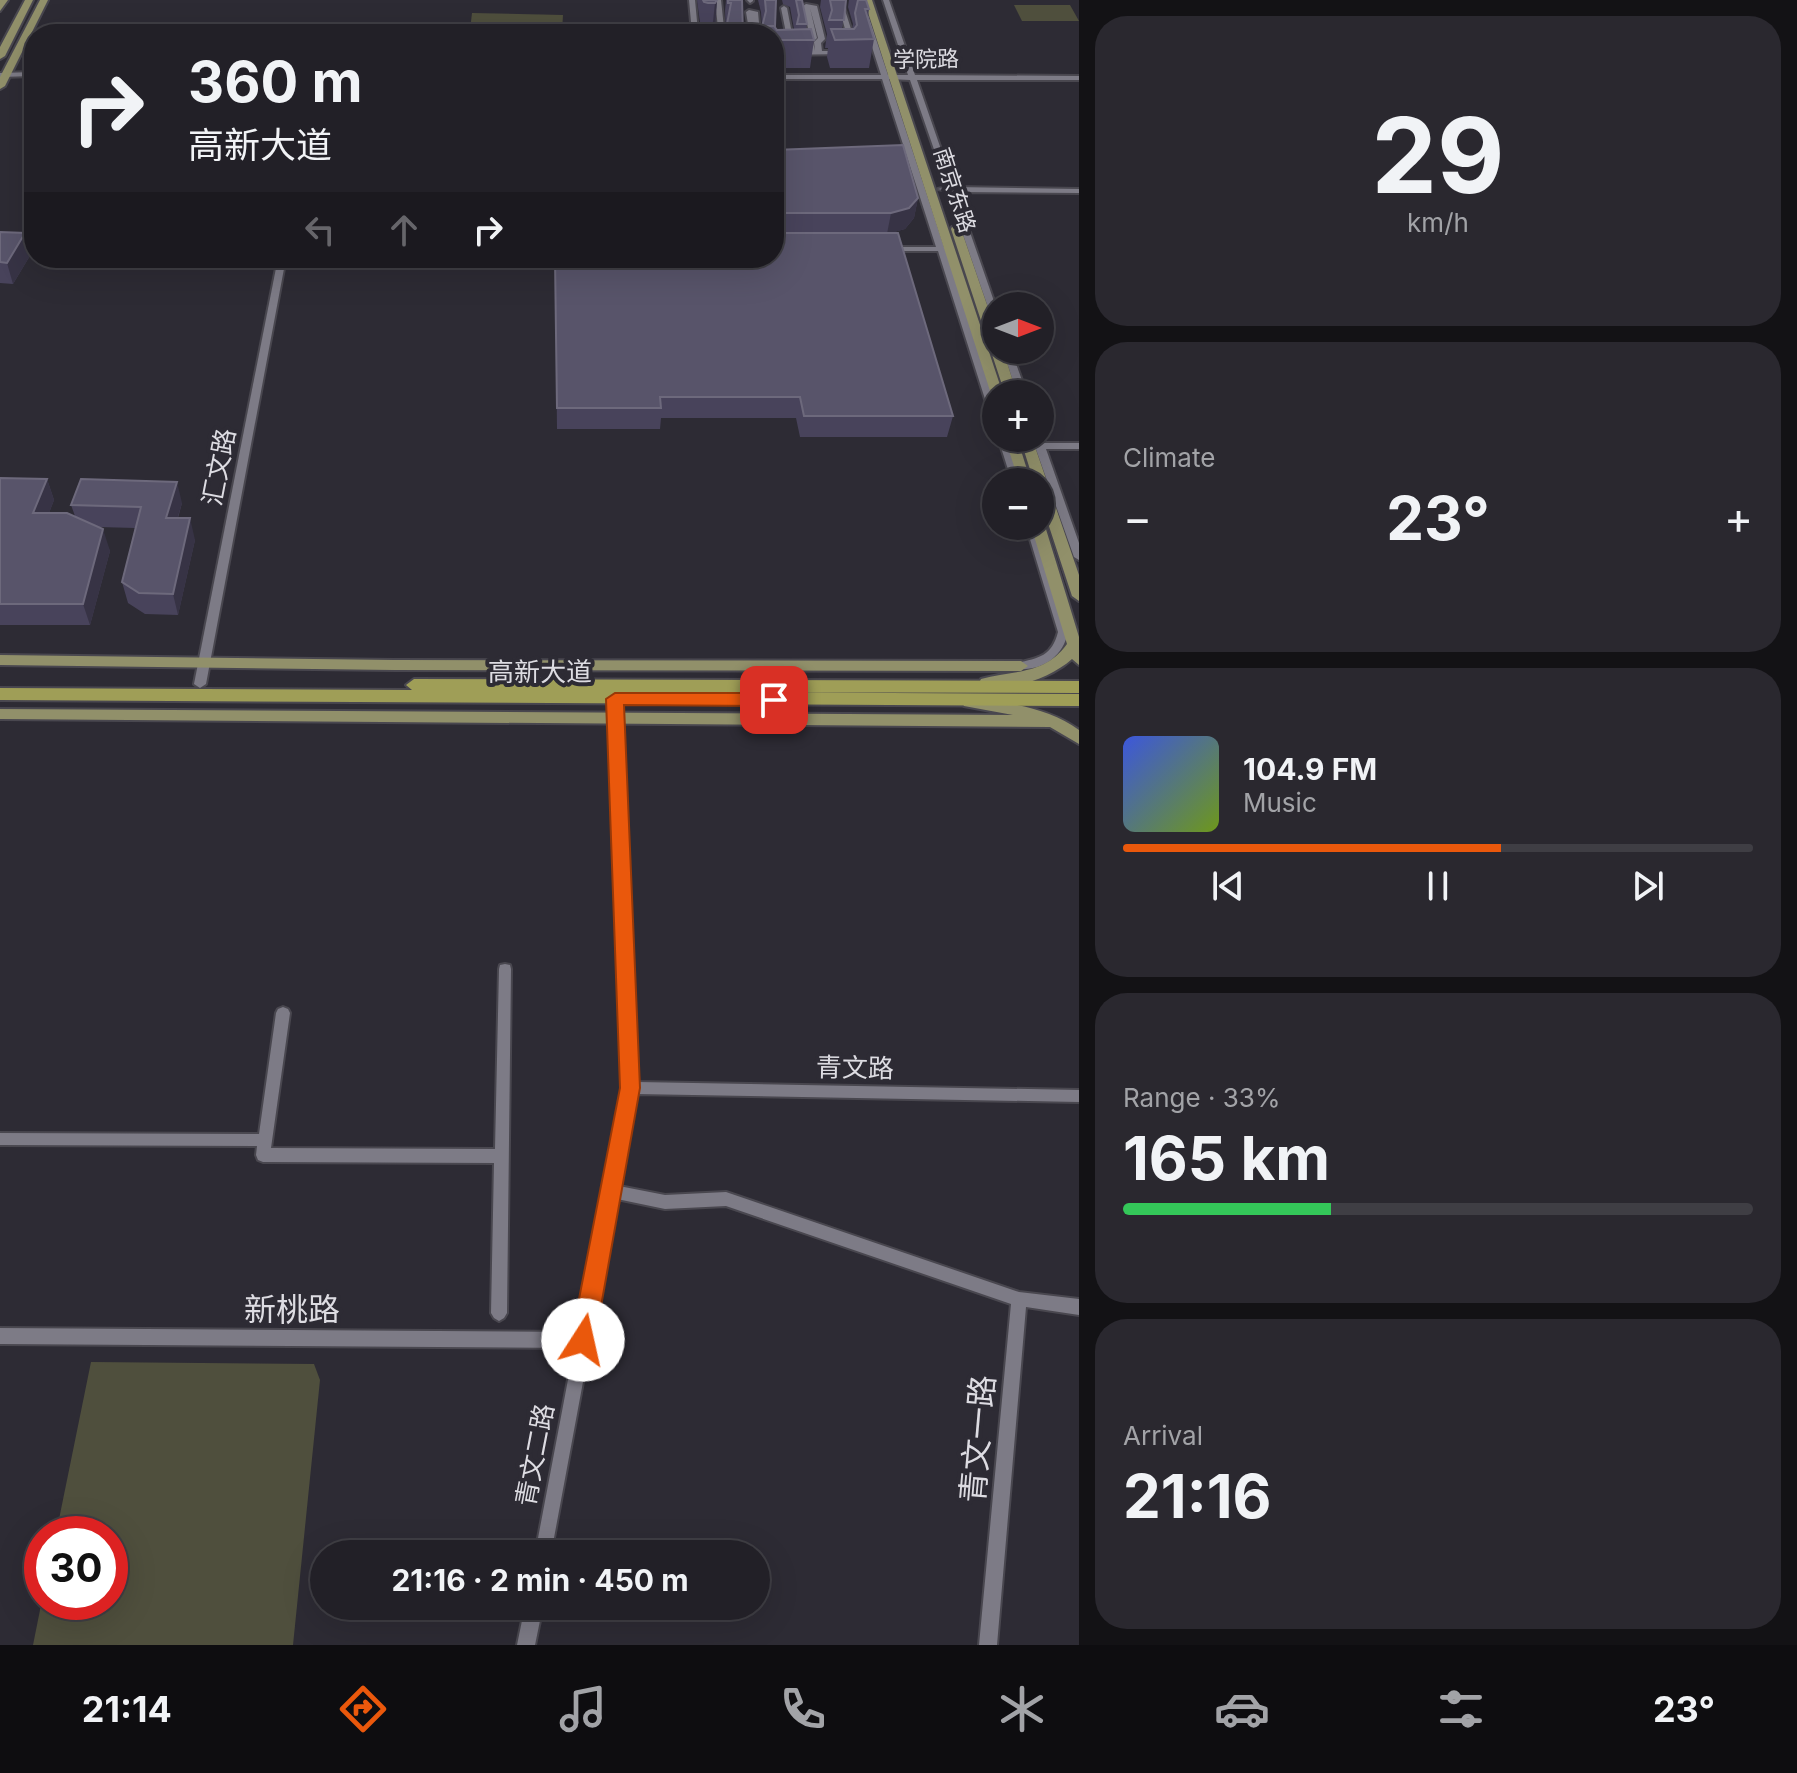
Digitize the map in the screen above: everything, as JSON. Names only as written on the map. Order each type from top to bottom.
[{"type":"highway","name":"高新大道","points":[[0,682],[962,693],[1079,700]]},
{"type":"highway","name":"高新大道","points":[[0,694],[615,708],[1079,687]]},
{"type":"main road","points":[[0,8],[4,0]]},
{"type":"main road","points":[[0,33],[17,0]]},
{"type":"main road","points":[[0,56],[29,0]]},
{"type":"main road","points":[[31,24],[44,0]]},
{"type":"main road","name":"南京东路","points":[[868,0],[946,189],[951,249],[982,318]]},
{"type":"main road","name":"南京东路","points":[[877,0],[993,380]]},
{"type":"main road","points":[[0,86],[24,37]]},
{"type":"main road","points":[[1031,452],[1077,590]]},
{"type":"main road","points":[[962,693],[1037,677],[1077,652],[1042,540]]},
{"type":"main road","points":[[0,660],[394,665],[1021,666]]},
{"type":"main road","points":[[962,693],[1051,721],[1079,738]]},
{"type":"main road","points":[[0,714],[615,708],[1051,721]]},
{"type":"street","points":[[692,0],[694,24]]},
{"type":"street","points":[[718,0],[721,24]]},
{"type":"street","points":[[784,53],[847,53],[844,41],[848,29],[838,0],[853,0]]},
{"type":"street","points":[[860,0],[899,77]]},
{"type":"street","points":[[886,0],[899,77]]},
{"type":"street","points":[[809,5],[814,6],[822,39],[817,42],[815,53],[809,41],[814,38],[806,6],[809,5]]},
{"type":"street","points":[[784,8],[790,39],[785,40],[788,53]]},
{"type":"street","points":[[751,24],[749,12],[755,12],[756,24]]},
{"type":"street","points":[[3,75],[24,74]]},
{"type":"street","name":"学院路","points":[[784,77],[1079,78]]},
{"type":"street","points":[[986,292],[946,189],[1079,191]]},
{"type":"street","points":[[884,249],[951,249],[986,380]]},
{"type":"street","name":"汇文路","points":[[200,684],[280,268]]},
{"type":"street","points":[[1054,444],[1079,446]]},
{"type":"street","points":[[1042,452],[1077,552],[1077,590]]},
{"type":"street","points":[[1021,666],[1041,663],[1061,644],[1063,632],[1035,540]]},
{"type":"street","name":"青文二路","points":[[546,1540],[630,1088],[615,708]]},
{"type":"street","points":[[499,1313],[505,969]]},
{"type":"street","points":[[283,1013],[263,1155],[502,1156]]},
{"type":"street","name":"青文路","points":[[630,1088],[1079,1096]]},
{"type":"street","points":[[0,1139],[265,1140]]},
{"type":"street","points":[[611,1191],[665,1202],[726,1199],[1019,1299],[1079,1307]]},
{"type":"street","name":"青文一路","points":[[988,1645],[1019,1299]]},
{"type":"street","name":"新桃路","points":[[0,1336],[583,1340]]},
{"type":"street","points":[[526,1645],[531,1620]]},
{"type":"green space","points":[[1014,5],[1070,5],[1079,21],[1022,21]]},
{"type":"green space","points":[[472,13],[563,15],[562,24],[471,24]]},
{"type":"green space","points":[[91,1362],[314,1364],[320,1380],[293,1645],[33,1645],[38,1620],[128,1620],[128,1516],[60,1516]]},
{"type":"building","points":[[728,0],[742,0],[743,24],[727,24],[731,3]]},
{"type":"building","points":[[765,0],[776,0],[775,24],[763,24]]},
{"type":"building","points":[[796,0],[802,0],[807,24],[797,24]]},
{"type":"building","points":[[830,0],[846,0],[844,20],[829,20],[832,10]]},
{"type":"building","points":[[858,0],[866,0],[869,9],[865,9],[874,39],[835,40],[831,29],[854,29],[857,25],[855,13]]},
{"type":"building","points":[[811,29],[814,40],[784,40],[784,30]]},
{"type":"building","points":[[903,145],[918,198],[909,208],[891,213],[784,213],[784,150]]},
{"type":"building","points":[[0,232],[24,233],[7,263],[0,262]]},
{"type":"building","points":[[784,233],[898,233],[953,416],[804,416],[800,397],[660,397],[661,408],[557,408],[555,268],[784,268]]},
{"type":"building","points":[[0,478],[47,479],[33,513],[67,513],[103,529],[83,604],[0,604]]},
{"type":"building","points":[[81,479],[177,482],[166,518],[190,518],[173,594],[139,593],[122,582],[141,507],[71,505]]},
{"type":"route","points":[[583,1340],[630,1088],[615,699],[774,700]]}]
